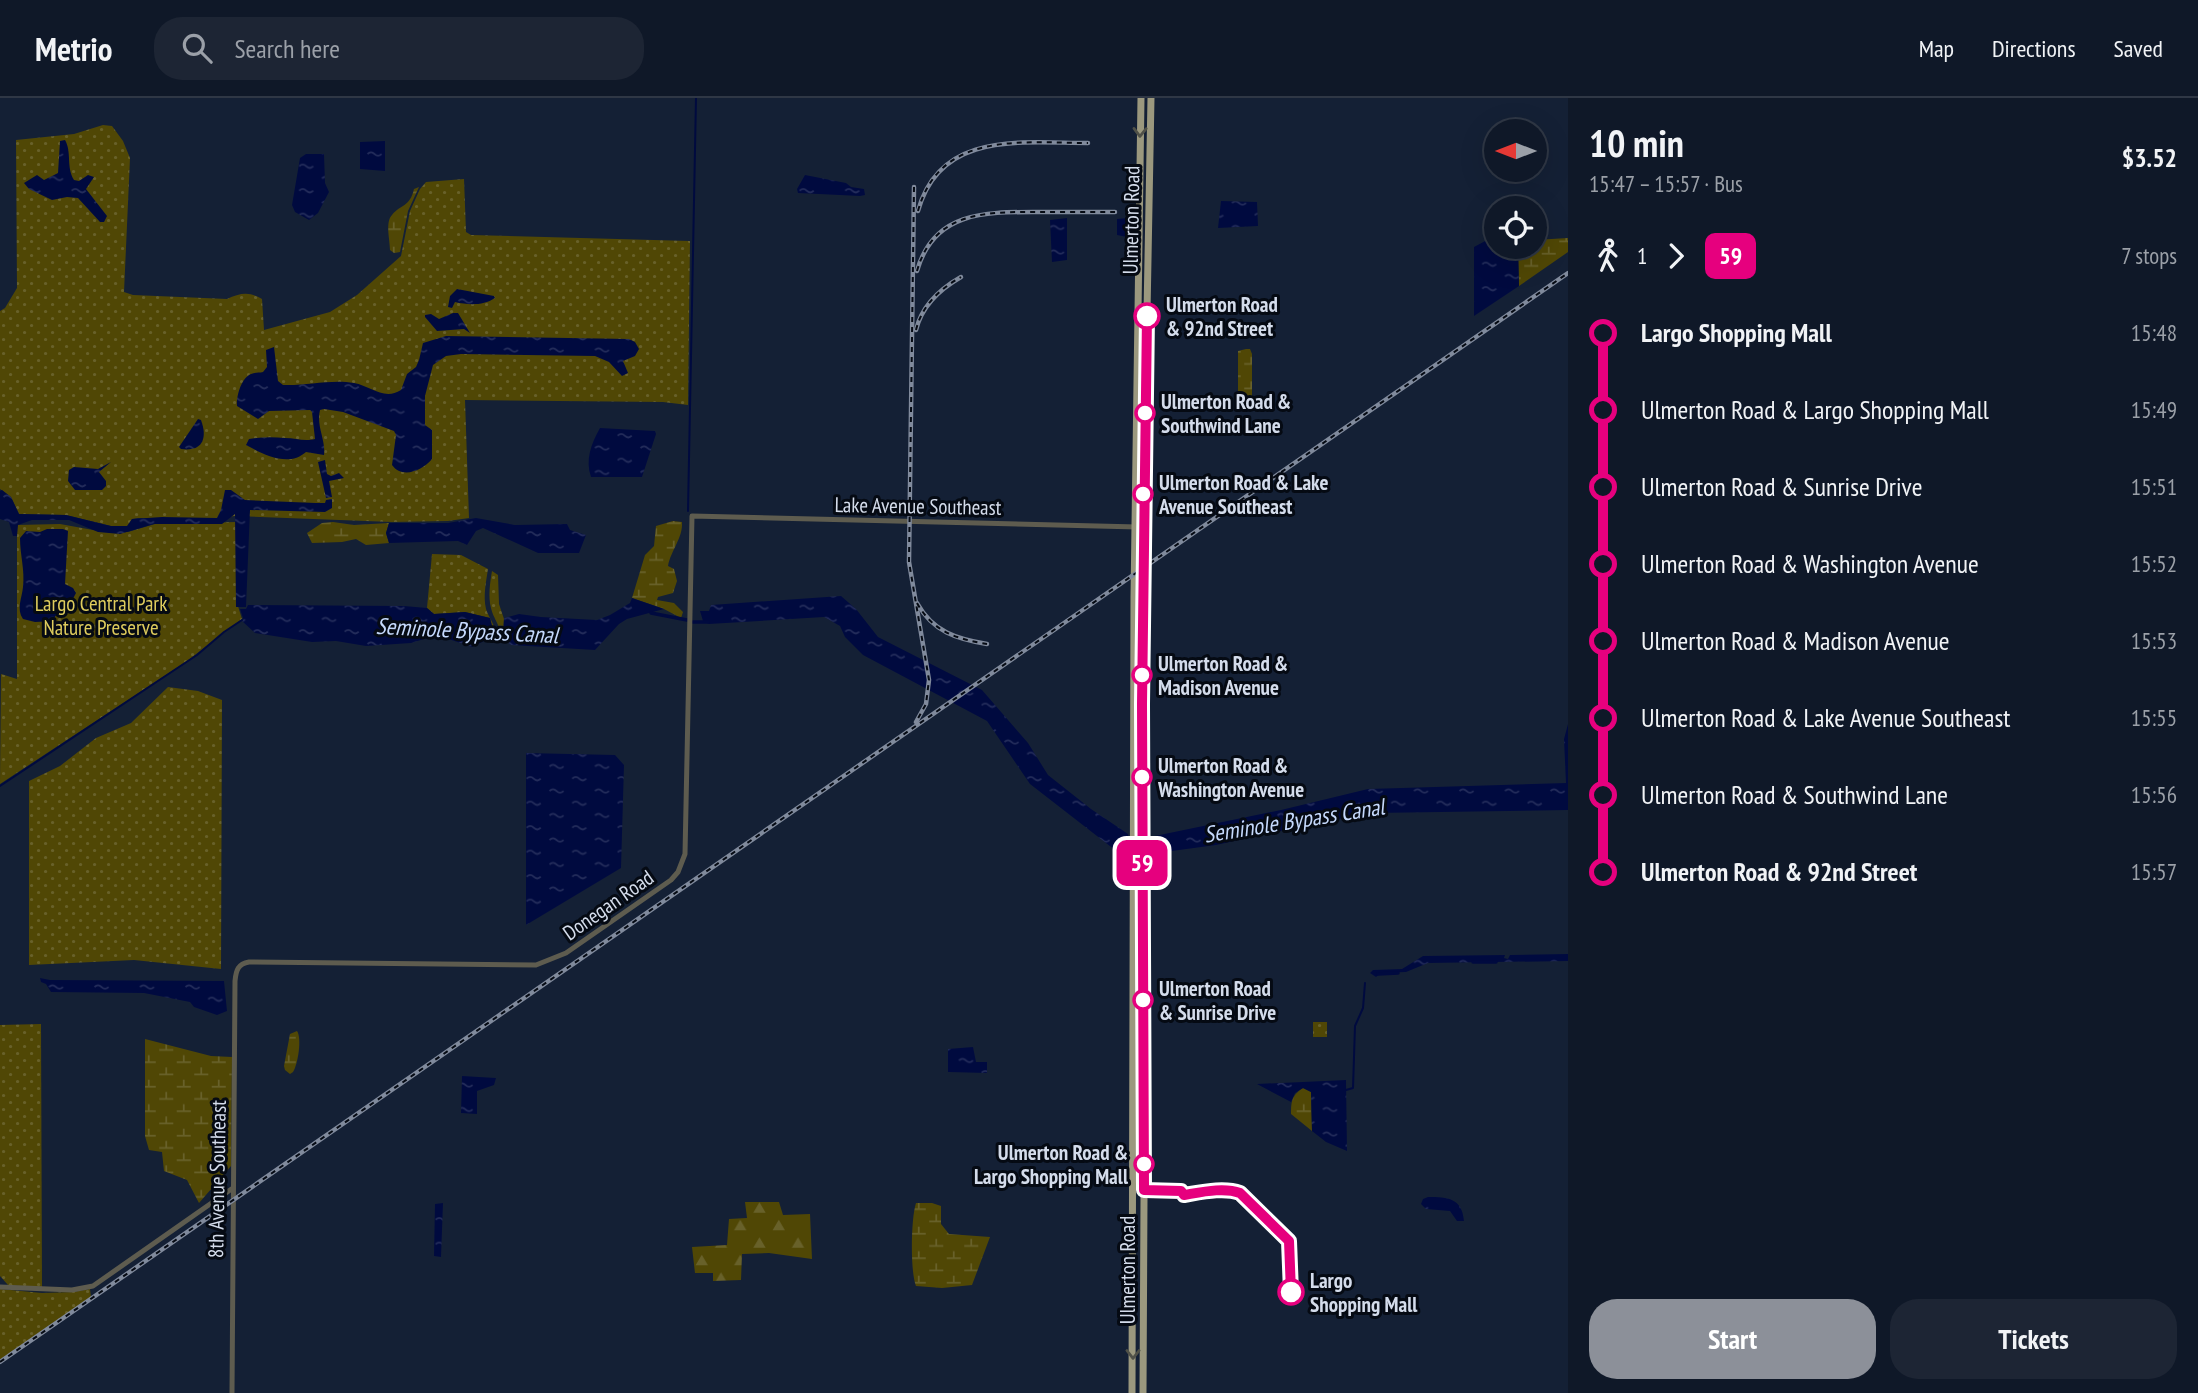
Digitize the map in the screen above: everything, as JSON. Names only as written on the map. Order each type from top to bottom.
[{"type":"main road","name":"Ulmerton Road","points":[[1141,98],[1137,382],[1143,1393]]},
{"type":"main road","name":"Ulmerton Road","points":[[1132,1393],[1139,527],[1144,447],[1151,98]]},
{"type":"main road","points":[[1140,187],[1149,212]]},
{"type":"main road","points":[[1139,213],[1144,222],[1144,256],[1148,265]]},
{"type":"main road","points":[[1138,282],[1143,290],[1143,327],[1146,336]]},
{"type":"main road","points":[[1137,382],[1141,391],[1141,443],[1144,447]]},
{"type":"street","name":"Lake Avenue Southeast","points":[[692,516],[1139,527]]},
{"type":"street","name":"Donegan Road","points":[[239,966],[249,962],[536,965],[566,953],[671,880],[678,872],[685,854],[692,516]]},
{"type":"street","name":"8th Avenue Southeast","points":[[232,1393],[235,981],[239,966]]},
{"type":"street","points":[[1,1279],[3,1287],[24,1290],[72,1290],[93,1286],[233,1188]]},
{"type":"green space","points":[[103,125],[112,126],[123,141],[130,158],[124,292],[133,295],[227,299],[240,294],[253,295],[262,299],[264,330],[330,312],[357,295],[401,256],[410,211],[426,182],[464,179],[466,232],[471,235],[690,241],[688,405],[663,402],[465,400],[469,518],[392,522],[235,516],[213,519],[138,518],[132,519],[128,526],[111,526],[66,515],[19,514],[11,497],[0,489],[0,311],[5,308],[17,288],[16,140],[74,134]]},
{"type":"green space","points":[[419,187],[408,211],[400,252],[394,253],[390,250],[390,218],[408,202],[414,189]]},
{"type":"green space","points":[[1568,238],[1568,252],[1519,286],[1518,259],[1547,259],[1547,239]]},
{"type":"green space","points":[[1250,349],[1252,354],[1252,403],[1238,405],[1238,351]]},
{"type":"green space","points":[[673,521],[682,522],[681,533],[668,566],[674,569],[677,581],[673,593],[658,597],[657,600],[674,603],[683,612],[681,618],[632,598],[645,555],[654,546],[656,526]]},
{"type":"green space","name":"Largo Central Park Nature Preserve","points":[[236,522],[237,603],[242,619],[187,661],[0,784],[1,674],[17,679],[17,525],[60,524],[93,530],[128,532],[155,524]]},
{"type":"green space","points":[[322,523],[354,525],[389,523],[386,533],[389,543],[366,545],[356,539],[312,543],[307,533]]},
{"type":"green space","points":[[432,554],[461,555],[488,569],[485,604],[490,618],[465,612],[434,614],[427,608]]},
{"type":"green space","points":[[492,571],[498,575],[499,604],[504,619],[503,635],[500,635],[490,603]]},
{"type":"green space","points":[[168,687],[198,691],[222,700],[221,969],[134,960],[29,965],[29,781],[60,766],[96,738],[131,723]]},
{"type":"green space","points":[[1313,1022],[1327,1022],[1327,1037],[1313,1037]]},
{"type":"green space","points":[[41,1024],[42,1288],[8,1285],[0,1276],[0,1025]]},
{"type":"green space","points":[[297,1031],[298,1057],[290,1074],[284,1066],[290,1034]]},
{"type":"green space","points":[[145,1039],[211,1056],[232,1057],[231,1166],[199,1203],[187,1180],[164,1171],[162,1152],[149,1150],[145,1136]]},
{"type":"green space","points":[[1303,1088],[1311,1092],[1312,1131],[1291,1114],[1293,1099]]},
{"type":"green space","points":[[745,1202],[779,1202],[783,1215],[810,1214],[812,1259],[769,1253],[742,1254],[741,1280],[713,1281],[713,1273],[695,1273],[692,1247],[727,1245],[729,1219],[747,1218]]},
{"type":"green space","points":[[916,1203],[941,1206],[941,1224],[949,1234],[990,1237],[972,1285],[942,1288],[916,1286],[912,1245]]},
{"type":"green space","points":[[0,1289],[42,1293],[90,1289],[91,1297],[37,1339],[31,1340],[0,1361]]},
{"type":"water","points":[[65,140],[74,180],[79,181],[88,175],[94,177],[86,189],[107,216],[104,222],[100,222],[78,198],[52,200],[29,189],[24,183],[37,175],[44,180],[58,173],[60,141]]},
{"type":"water","points":[[385,141],[385,171],[360,169],[360,142]]},
{"type":"water","points":[[306,154],[324,154],[325,183],[329,192],[318,213],[309,220],[295,212],[292,205],[300,158]]},
{"type":"water","points":[[805,175],[864,189],[865,195],[798,193],[797,189]]},
{"type":"water","points":[[1221,201],[1257,202],[1258,226],[1218,228]]},
{"type":"water","points":[[1067,218],[1067,260],[1052,262],[1050,220]]},
{"type":"water","points":[[1128,218],[1127,237],[1117,235],[1117,219]]},
{"type":"water","points":[[1484,242],[1484,259],[1518,259],[1519,286],[1474,316],[1474,247]]},
{"type":"water","points":[[457,289],[495,298],[475,304],[455,302],[452,308],[448,307],[450,296]]},
{"type":"water","points":[[458,313],[470,333],[464,329],[437,331],[425,317],[431,314],[439,319]]},
{"type":"water","points":[[446,336],[629,339],[635,342],[639,349],[635,356],[623,361],[628,373],[622,376],[609,362],[595,356],[446,356],[433,365],[425,396],[425,425],[432,430],[432,459],[412,472],[401,472],[392,465],[396,435],[394,431],[343,412],[320,410],[324,455],[306,452],[291,459],[276,458],[246,445],[249,439],[258,438],[315,439],[310,410],[269,411],[258,419],[237,406],[238,393],[244,379],[252,373],[263,372],[267,367],[266,350],[274,347],[278,381],[283,385],[345,382],[389,394],[401,390],[407,374],[416,367],[423,343]]},
{"type":"water","points":[[198,419],[201,420],[204,433],[202,443],[194,448],[181,449],[179,447]]},
{"type":"water","points":[[600,428],[655,431],[642,477],[591,477],[590,452]]},
{"type":"water","points":[[325,460],[327,474],[331,476],[339,473],[344,478],[329,481],[332,497],[326,498],[318,462]]},
{"type":"water","points":[[111,462],[99,472],[106,481],[102,490],[75,490],[68,481],[69,470],[74,467],[98,469]]},
{"type":"water","points":[[2,490],[11,497],[19,514],[66,515],[111,526],[127,526],[132,519],[217,518],[225,490],[231,490],[245,500],[325,503],[326,500],[332,499],[332,508],[325,512],[250,510],[246,607],[236,607],[235,514],[222,524],[154,524],[120,534],[98,532],[69,520],[32,520],[18,525],[17,536],[13,536],[9,522],[0,519]]},
{"type":"water","points":[[476,518],[515,525],[567,524],[570,530],[586,535],[579,553],[538,553],[483,528],[476,531],[467,545],[458,541],[389,543],[386,533],[389,523],[448,523]]},
{"type":"water","points":[[47,529],[68,531],[65,584],[76,593],[65,614],[55,616],[55,621],[35,622],[23,619],[20,611],[23,581],[20,538],[26,531],[40,532]]},
{"type":"water","points":[[841,596],[856,609],[878,637],[982,690],[1028,743],[1048,775],[1128,834],[1128,849],[1115,850],[1030,784],[987,721],[863,655],[845,637],[840,626],[824,617],[709,624],[703,621],[700,611],[709,611],[711,605]]},
{"type":"water","points":[[632,598],[664,609],[627,619],[595,650],[511,645],[503,638],[504,618],[519,614],[597,620],[630,603]]},
{"type":"water","points":[[248,605],[404,606],[427,608],[434,614],[465,612],[490,618],[494,636],[472,647],[437,635],[411,643],[366,646],[336,641],[312,642],[255,633],[242,621],[240,609],[246,609]]},
{"type":"water","points":[[1568,724],[1568,810],[1374,813],[1216,845],[1150,854],[1150,837],[1368,789],[1566,783],[1564,739]]},
{"type":"water","points":[[526,753],[615,755],[624,765],[621,868],[526,925]]},
{"type":"water","points":[[1568,954],[1568,961],[1428,963],[1406,972],[1381,973],[1376,977],[1370,973],[1373,970],[1402,969],[1423,956],[1505,955],[1504,958],[1508,959],[1510,955]]},
{"type":"water","points":[[40,978],[224,981],[227,1011],[217,1015],[194,1007],[190,1002],[144,993],[51,992]]},
{"type":"water","points":[[973,1047],[976,1062],[987,1062],[987,1073],[948,1072],[948,1049]]},
{"type":"water","points":[[462,1076],[496,1078],[494,1085],[477,1091],[477,1114],[461,1113]]},
{"type":"water","points":[[1346,1080],[1347,1151],[1326,1142],[1312,1131],[1311,1092],[1303,1088],[1295,1093],[1291,1102],[1257,1084]]},
{"type":"water","points":[[1428,1197],[1453,1200],[1463,1213],[1464,1221],[1457,1221],[1450,1211],[1426,1209],[1421,1204],[1423,1199]]},
{"type":"water","points":[[443,1203],[441,1257],[434,1256],[435,1204]]},
{"type":"waterway","points":[[688,511],[696,98]]},
{"type":"waterway","name":"Seminole Bypass Canal","points":[[651,613],[687,620]]},
{"type":"waterway","points":[[0,786],[197,655],[242,620]]},
{"type":"waterway","name":"Seminole Bypass Canal","points":[[693,622],[708,622]]},
{"type":"waterway","name":"Seminole Bypass Canal","points":[[489,631],[505,632]]},
{"type":"waterway","points":[[1473,962],[1496,962]]},
{"type":"waterway","points":[[1378,974],[1398,973]]},
{"type":"waterway","points":[[1346,1090],[1353,1088],[1355,1026],[1363,1008],[1365,983]]},
{"type":"railway","points":[[918,211],[929,185],[945,166],[964,154],[1011,143],[1088,143]]},
{"type":"railway","points":[[914,187],[909,562],[929,680],[926,704],[916,722]]},
{"type":"railway","points":[[917,271],[925,251],[936,236],[965,219],[1001,213],[1115,212]]},
{"type":"railway","points":[[0,1362],[1568,273]]},
{"type":"railway","points":[[916,330],[933,299],[961,277]]},
{"type":"railway","points":[[917,603],[938,627],[966,640],[987,644]]},
{"type":"bus line","name":"59","points":[[1147,316],[1142,704],[1144,1190],[1181,1191],[1184,1195],[1202,1192],[1240,1193],[1289,1241],[1291,1292]]},
{"type":"place","name":"Ulmerton Road & 92nd Street","points":[[1147,316]]},
{"type":"place","name":"Ulmerton Road & Southwind Lane","points":[[1145,413]]},
{"type":"place","name":"Ulmerton Road & Lake Avenue Southeast","points":[[1143,494]]},
{"type":"place","name":"Ulmerton Road & Madison Avenue","points":[[1142,675]]},
{"type":"place","name":"Ulmerton Road & Washington Avenue","points":[[1142,777]]},
{"type":"place","name":"Ulmerton Road & Sunrise Drive","points":[[1143,1000]]},
{"type":"place","name":"Ulmerton Road & Largo Shopping Mall","points":[[1144,1164]]},
{"type":"place","name":"Largo Shopping Mall","points":[[1291,1292]]}]
